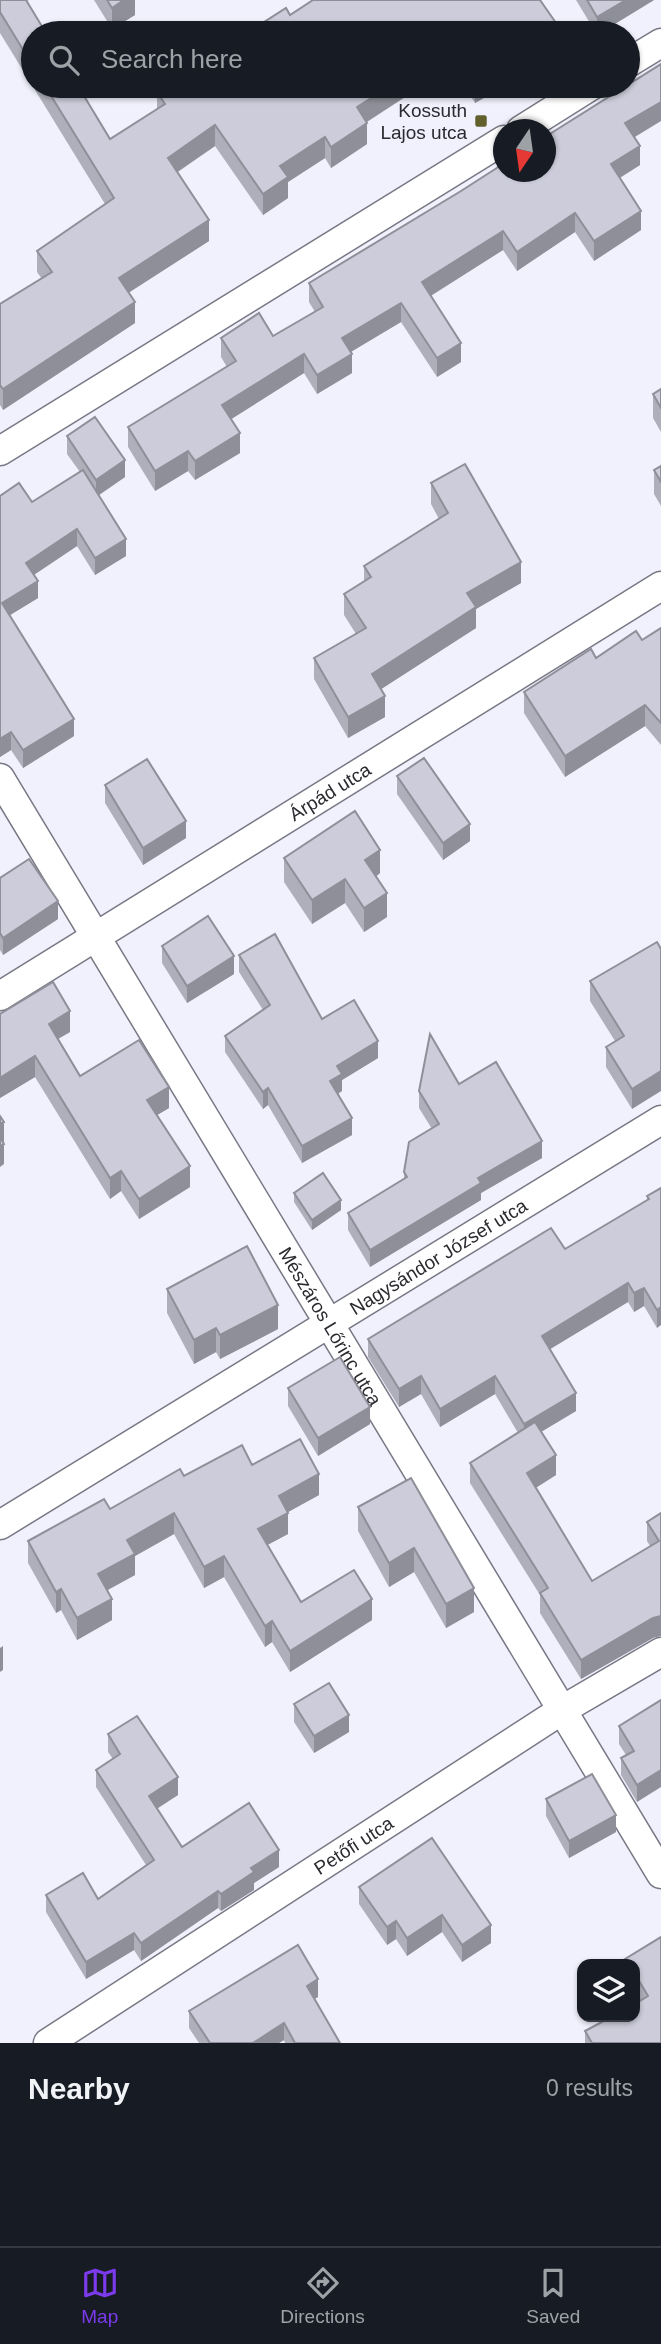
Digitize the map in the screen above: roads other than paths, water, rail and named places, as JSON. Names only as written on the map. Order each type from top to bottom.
[{"type":"street","points":[[640,56],[661,43]]},
{"type":"street","points":[[538,119],[572,98]]},
{"type":"street","points":[[0,452],[493,146]]},
{"type":"street","name":"Árpád utca","points":[[0,996],[661,586]]},
{"type":"street","name":"Mészáros Lőrinc utca","points":[[0,778],[94,938],[661,1874]]},
{"type":"street","name":"Nagysándor József utca","points":[[0,1525],[661,1120]]},
{"type":"street","name":"Petőfi utca","points":[[48,2043],[562,1710],[661,1652]]},
{"type":"place","name":"Kossuth Lajos utca","points":[[481,121]]}]
